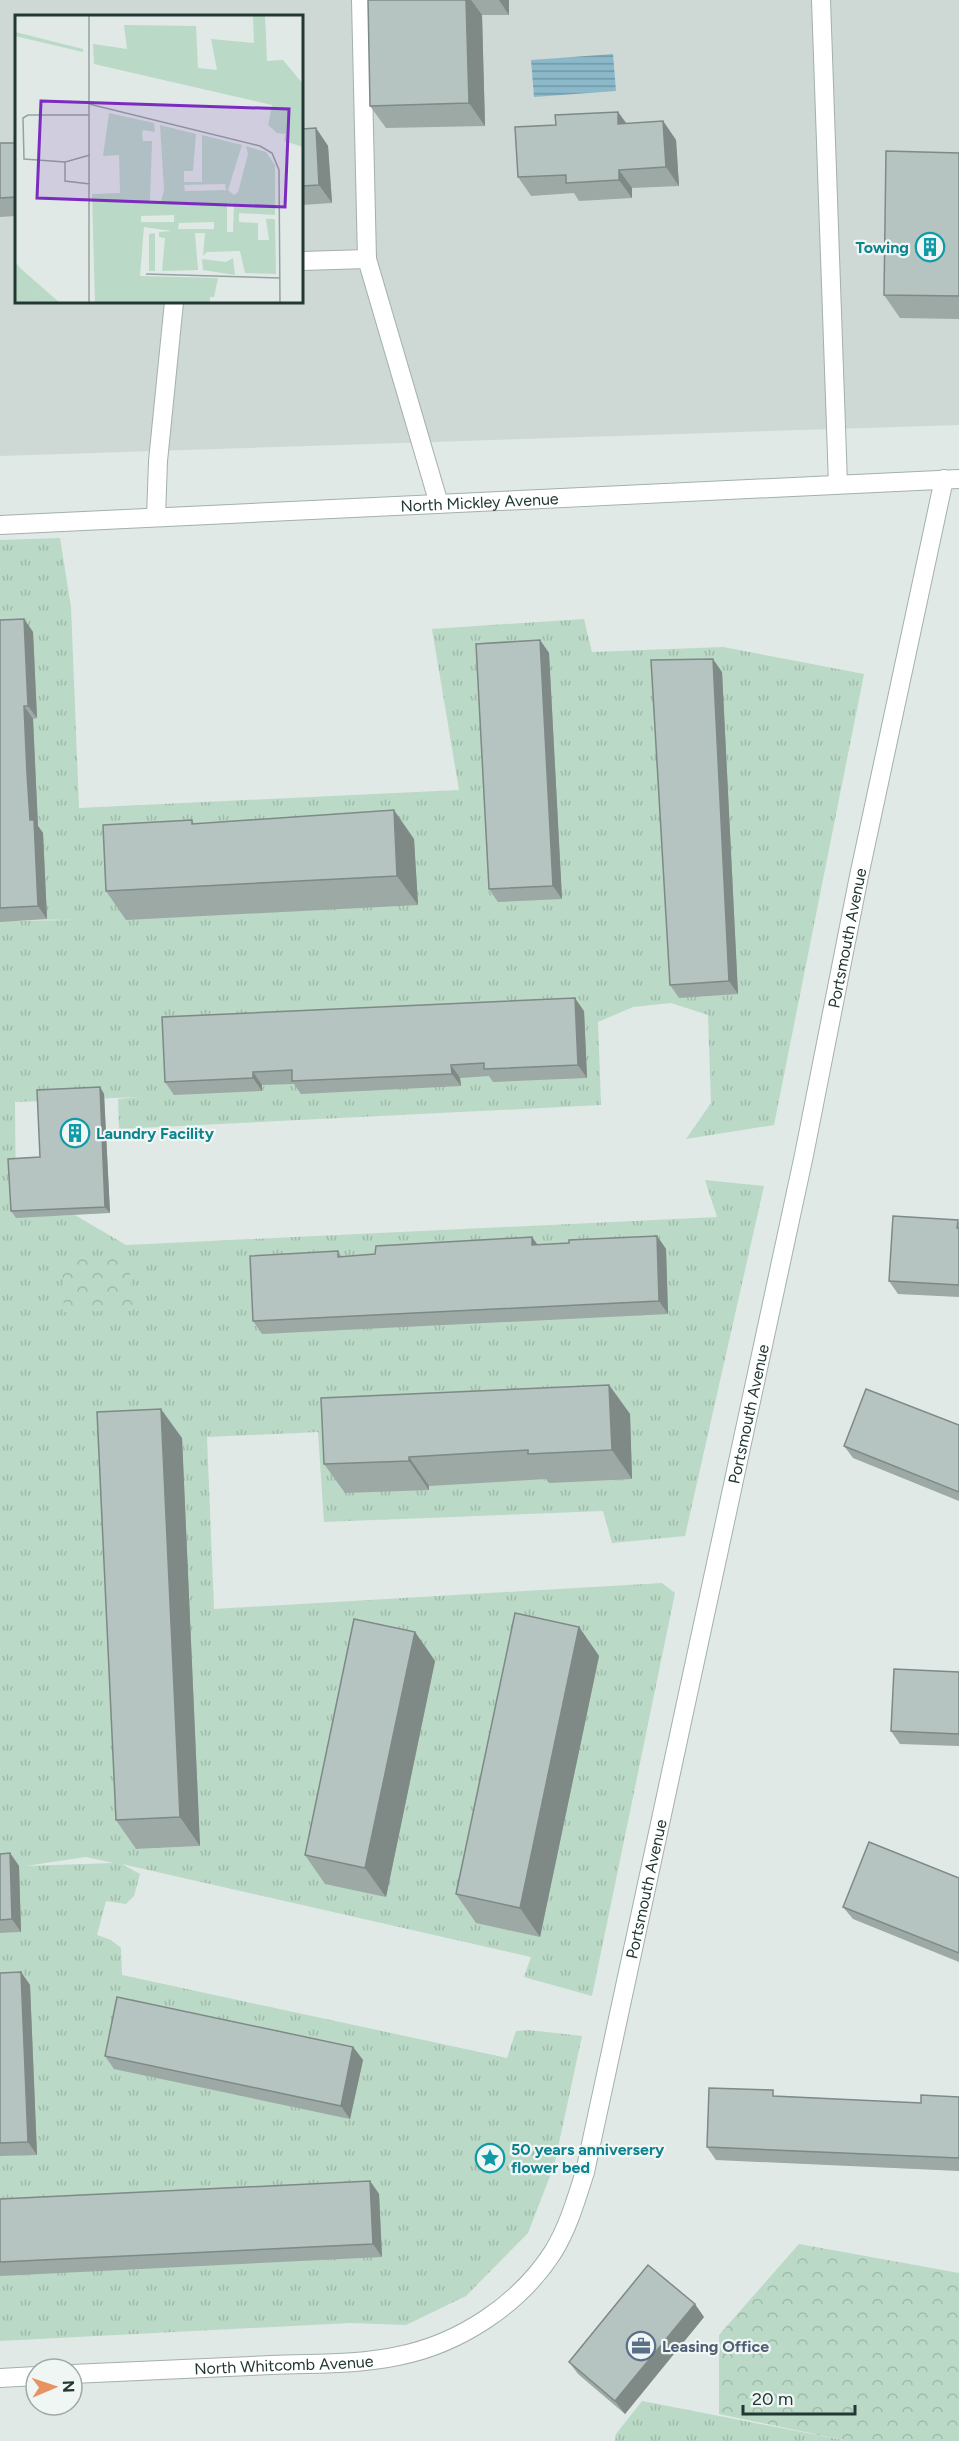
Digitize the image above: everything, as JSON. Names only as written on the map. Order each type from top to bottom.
[{"type":"street","points":[[361,0],[367,259],[439,504]]},
{"type":"street","points":[[821,0],[838,484]]},
{"type":"street","points":[[303,261],[367,259]]},
{"type":"street","points":[[156,517],[158,462],[174,303]]},
{"type":"street","name":"North Mickley Avenue","points":[[0,525],[952,479]]},
{"type":"street","name":"Portsmouth Avenue","points":[[487,2318],[520,2292],[553,2252],[569,2221],[585,2172],[804,1155],[859,876],[952,479]]},
{"type":"street","name":"North Whitcomb Avenue","points":[[84,2373],[380,2359],[439,2344],[487,2318]]},
{"type":"street","points":[[0,2378],[24,2377]]},
{"type":"shaded area","points":[[0,0],[959,0],[959,425],[0,456]]},
{"type":"green space","points":[[60,538],[71,607],[79,808],[459,790],[432,629],[584,619],[592,652],[723,647],[864,674],[774,1125],[686,1139],[711,1103],[708,1015],[671,1003],[633,1007],[598,1022],[601,1105],[119,1129],[118,1099],[139,1097],[15,1102],[16,1217],[75,1215],[126,1245],[717,1217],[705,1180],[764,1186],[685,1536],[612,1543],[603,1511],[324,1522],[318,1432],[207,1437],[214,1609],[662,1583],[675,1593],[592,1996],[524,1977],[531,1957],[122,1864],[140,1874],[134,1896],[126,1904],[106,1901],[97,1935],[111,1940],[121,1948],[122,1975],[507,2058],[516,2031],[529,2030],[582,2036],[554,2166],[528,2233],[466,2296],[406,2325],[350,2323],[0,2341],[0,1933],[21,1932],[0,1867],[0,921],[79,920],[0,919],[0,540]],"holes":[[[181,1438],[200,1846],[137,1849],[118,1441]],[[99,1855],[86,1857],[114,1863],[26,1866]]]},
{"type":"green space","points":[[128,1256],[133,1310],[64,1312],[62,1258]]},
{"type":"green space","points":[[799,2244],[959,2273],[959,2441],[848,2441],[719,2414],[719,2335]]},
{"type":"green space","points":[[642,2401],[848,2441],[615,2441],[616,2434]]},
{"type":"water","points":[[613,54],[616,91],[534,97],[531,60]]},
{"type":"building","points":[[368,0],[466,0],[469,103],[370,106]]},
{"type":"building","points":[[618,112],[618,124],[663,121],[666,167],[619,170],[619,180],[566,183],[566,175],[518,177],[515,127],[556,125],[555,115]]},
{"type":"building","points":[[316,128],[319,185],[303,186],[303,129]]},
{"type":"building","points":[[0,143],[15,143],[15,197],[0,198]]},
{"type":"building","name":"Towing","points":[[886,151],[959,153],[959,296],[884,295]]},
{"type":"building","points":[[24,619],[28,706],[24,706],[27,773],[30,820],[34,820],[38,906],[0,908],[0,620]]},
{"type":"building","points":[[540,640],[553,886],[489,889],[476,644]]},
{"type":"building","points":[[713,659],[729,981],[670,985],[651,660]]},
{"type":"building","points":[[394,810],[397,876],[106,891],[103,825],[192,820],[192,824]]},
{"type":"building","points":[[575,998],[578,1065],[484,1069],[484,1063],[451,1065],[452,1074],[292,1081],[292,1070],[253,1072],[253,1078],[165,1082],[162,1017]]},
{"type":"building","name":"Laundry Facility","points":[[100,1087],[105,1207],[11,1211],[8,1159],[40,1157],[37,1090]]},
{"type":"building","points":[[893,1216],[958,1220],[959,1285],[889,1281]]},
{"type":"building","points":[[657,1236],[659,1301],[253,1321],[250,1256],[338,1251],[338,1257],[375,1254],[376,1246],[532,1237],[532,1245],[569,1243],[569,1240]]},
{"type":"building","points":[[609,1385],[612,1450],[528,1454],[528,1450],[409,1457],[409,1461],[324,1464],[321,1398]]},
{"type":"building","points":[[866,1389],[959,1425],[959,1492],[844,1446]]},
{"type":"building","points":[[161,1409],[180,1817],[116,1820],[97,1412]]},
{"type":"building","points":[[515,1613],[579,1627],[520,1908],[456,1894]]},
{"type":"building","points":[[354,1619],[415,1632],[365,1868],[305,1855]]},
{"type":"building","points":[[894,1669],[959,1672],[959,1734],[891,1731]]},
{"type":"building","points":[[869,1842],[959,1878],[959,1953],[843,1907]]},
{"type":"building","points":[[10,1853],[12,1919],[0,1920],[0,1854]]},
{"type":"building","points":[[21,1972],[28,2142],[0,2143],[0,1973]]},
{"type":"building","points":[[117,1997],[353,2047],[341,2106],[105,2056]]},
{"type":"building","points":[[709,2088],[773,2090],[773,2096],[921,2103],[921,2095],[959,2097],[959,2158],[707,2147]]},
{"type":"building","points":[[370,2181],[373,2244],[0,2262],[0,2199]]},
{"type":"building","name":"Leasing Office","points":[[648,2265],[695,2304],[615,2401],[569,2362]]},
{"type":"place","name":"Towing","points":[[930,247]]},
{"type":"place","name":"Laundry Facility","points":[[75,1133]]},
{"type":"place","name":"50 years anniversery flower bed","points":[[490,2158]]},
{"type":"place","name":"Leasing Office","points":[[641,2346]]}]
